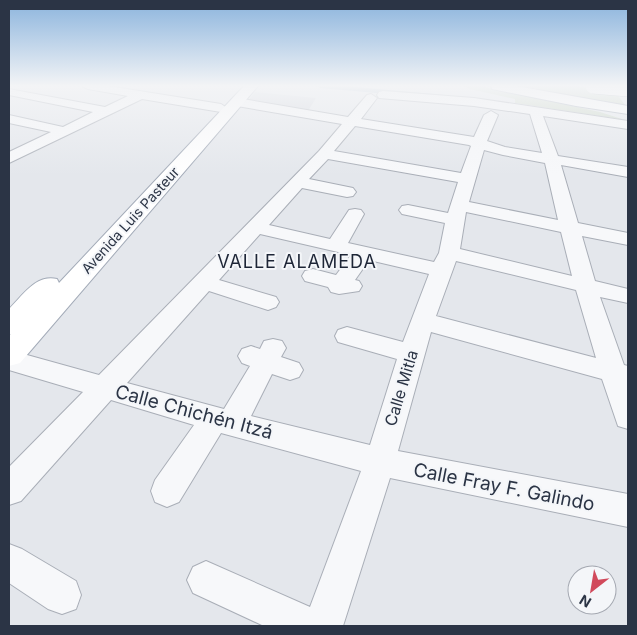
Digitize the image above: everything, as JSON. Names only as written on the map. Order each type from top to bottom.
[{"type":"main road","name":"Avenida Luis Pasteur","points":[[9,325],[215,116]]},
{"type":"main road","name":"Avenida Luis Pasteur","points":[[9,355],[217,116]]},
{"type":"street","points":[[10,156],[96,116]]},
{"type":"street","points":[[309,116],[486,147]]},
{"type":"street","points":[[9,490],[324,154],[356,116]]},
{"type":"street","name":"Calle Mitla","points":[[324,626],[380,462],[411,354],[445,262],[467,179],[486,147],[491,116]]},
{"type":"street","points":[[536,116],[586,287],[621,374],[628,417]]},
{"type":"street","points":[[564,116],[628,126]]},
{"type":"street","points":[[417,132],[426,117]]},
{"type":"street","points":[[9,119],[65,131]]},
{"type":"street","points":[[348,124],[417,132],[550,160],[628,172]]},
{"type":"street","points":[[324,154],[398,177],[467,179]]},
{"type":"street","points":[[298,182],[337,190]]},
{"type":"street","points":[[420,213],[458,213],[570,227],[628,239]]},
{"type":"street","points":[[335,247],[351,221]]},
{"type":"street","points":[[254,227],[335,247],[445,262],[628,296]]},
{"type":"street","points":[[313,276],[344,285],[363,252]]},
{"type":"street","points":[[202,282],[255,298]]},
{"type":"street","points":[[422,321],[621,374]]},
{"type":"street","points":[[361,339],[411,354]]},
{"type":"street","points":[[167,491],[270,359]]},
{"type":"street","name":"Calle Chichén Itzá","points":[[9,360],[223,421],[380,462]]},
{"type":"street","name":"Calle Fray F. Galindo","points":[[380,462],[628,511]]},
{"type":"street","points":[[9,562],[62,595]]},
{"type":"street","points":[[206,580],[308,626]]},
{"type":"green space","points":[[597,116],[611,116],[625,120]]},
{"type":"district","name":"VALLE ALAMEDA","points":[[297,261]]}]
